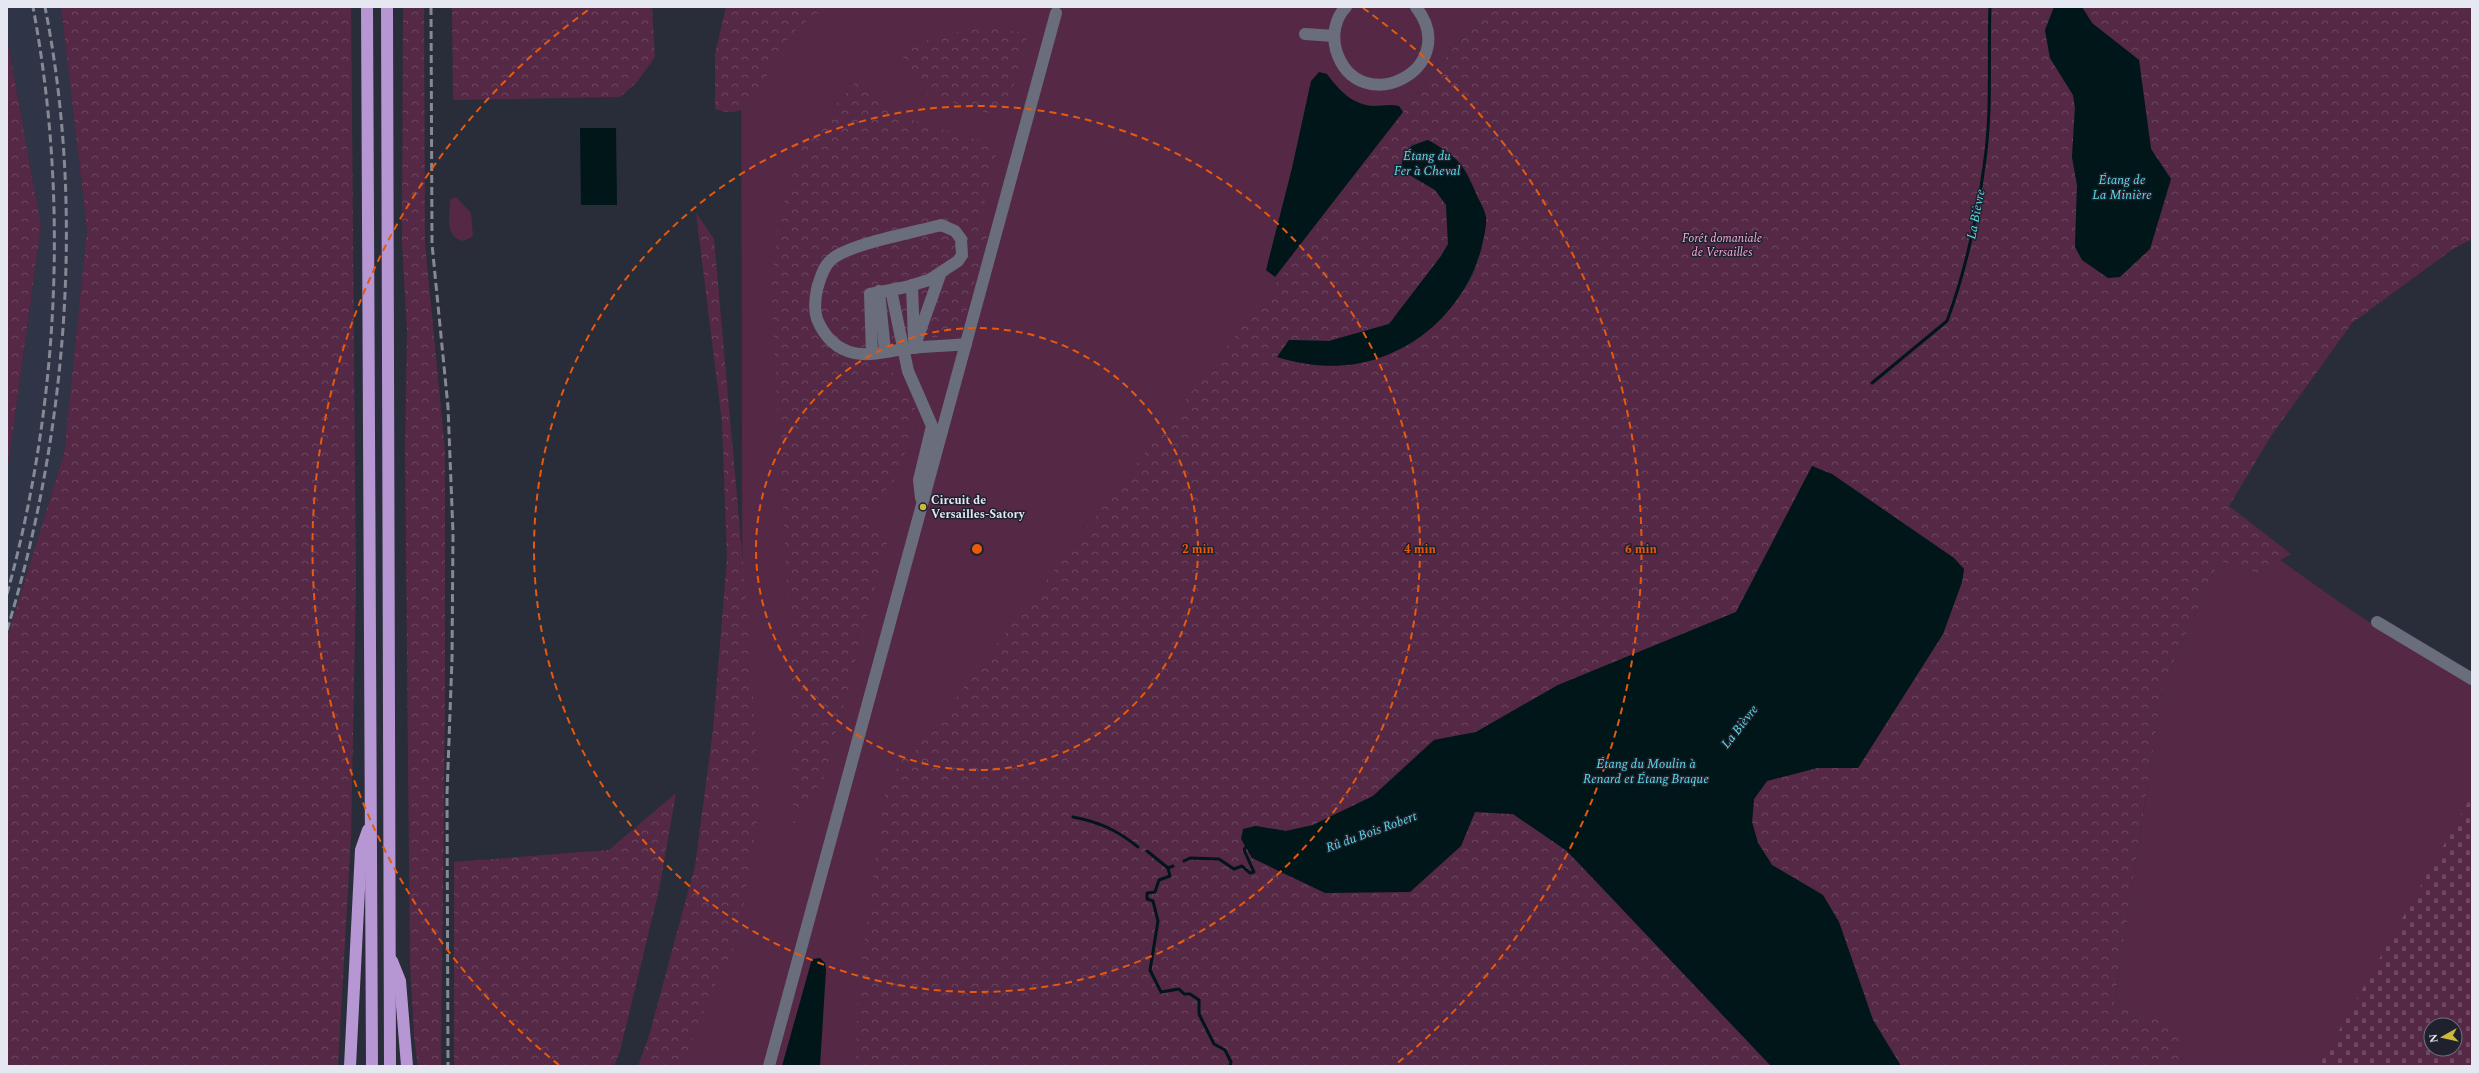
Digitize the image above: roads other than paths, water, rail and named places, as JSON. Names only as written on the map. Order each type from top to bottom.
[{"type":"highway","points":[[367,7],[372,1066]]},
{"type":"highway","points":[[387,7],[390,1066]]},
{"type":"highway","points":[[350,1066],[361,850],[371,821]]},
{"type":"highway","points":[[389,953],[400,980],[407,1066]]},
{"type":"street","points":[[1346,7],[1335,27],[1334,36],[1339,59],[1347,71],[1360,80],[1374,84],[1389,84],[1403,80],[1415,71],[1423,59],[1428,44],[1428,30],[1423,16],[1416,7]]},
{"type":"street","points":[[769,1066],[1056,14]]},
{"type":"street","points":[[1305,34],[1334,36]]},
{"type":"street","points":[[872,353],[869,297],[872,292],[912,285],[940,274],[958,261],[962,255],[963,245],[955,231],[941,225],[851,249],[838,254],[828,263],[819,281],[816,298],[816,317],[822,331],[841,348],[859,354],[872,353],[908,348],[966,344]]},
{"type":"street","points":[[908,348],[940,274]]},
{"type":"street","points":[[912,285],[908,371],[932,426],[919,480],[922,503]]},
{"type":"street","points":[[885,290],[908,348]]},
{"type":"street","points":[[885,290],[885,351]]},
{"type":"street","points":[[2377,622],[2472,679]]},
{"type":"water","name":"Étang de La Minière","points":[[2054,7],[2082,7],[2092,23],[2139,60],[2151,149],[2171,179],[2150,249],[2120,277],[2108,278],[2082,260],[2075,247],[2077,185],[2072,157],[2075,107],[2073,95],[2050,58],[2045,30]]},
{"type":"water","points":[[1319,72],[1327,74],[1341,91],[1359,103],[1374,106],[1399,106],[1403,112],[1275,277],[1266,270],[1292,168],[1311,81]]},
{"type":"water","points":[[580,128],[616,128],[617,205],[581,205]]},
{"type":"water","name":"Étang du Fer à Cheval","points":[[1428,140],[1454,157],[1459,163],[1469,178],[1483,207],[1486,217],[1481,250],[1466,286],[1455,302],[1443,317],[1429,330],[1397,351],[1379,358],[1366,362],[1340,366],[1328,366],[1302,363],[1277,357],[1289,340],[1329,341],[1389,324],[1441,256],[1448,244],[1446,205],[1435,190],[1401,170],[1404,157],[1408,149],[1416,144]]},
{"type":"water","name":"Étang du Moulin à Renard et Étang Braque","points":[[1812,466],[1832,474],[1954,558],[1964,569],[1962,582],[1943,634],[1858,768],[1817,768],[1767,781],[1754,799],[1752,822],[1758,843],[1772,865],[1823,895],[1839,922],[1873,1020],[1901,1066],[1771,1066],[1567,851],[1513,814],[1475,812],[1461,846],[1410,892],[1325,893],[1252,858],[1241,839],[1243,829],[1256,826],[1286,831],[1313,825],[1373,796],[1434,740],[1476,732],[1558,685],[1736,612]]},
{"type":"water","points":[[820,958],[825,963],[826,970],[820,1066],[782,1066],[812,959]]},
{"type":"waterway","name":"La Bièvre","points":[[1872,383],[1947,321],[1954,302],[1966,262],[1979,200],[1985,159],[1989,102],[1990,7]]},
{"type":"waterway","points":[[1073,817],[1091,821],[1115,831],[1138,847]]},
{"type":"waterway","name":"Rû du Bois Robert","points":[[1184,861],[1190,858],[1219,859],[1234,869],[1242,866],[1250,873],[1254,872],[1244,850],[1247,845]]},
{"type":"waterway","points":[[1147,851],[1168,868]]},
{"type":"waterway","name":"Rû du Bois Robert","points":[[1173,866],[1168,868],[1170,876],[1159,880],[1155,892],[1147,893],[1147,899],[1153,901],[1158,921],[1150,970],[1161,992],[1179,989],[1184,994],[1190,994],[1199,1000],[1199,1014],[1214,1044],[1225,1050],[1231,1062],[1230,1066]]},
{"type":"railway","points":[[7,594],[25,523],[38,450],[48,376],[53,302],[54,228],[51,153],[44,80],[33,7]]},
{"type":"railway","points":[[7,630],[28,555],[44,479],[56,400],[64,321],[66,241],[64,162],[57,83],[45,7]]},
{"type":"railway","points":[[431,7],[432,244],[448,407],[453,533],[452,659],[447,794],[448,1066]]},
{"type":"place","name":"Circuit de Versailles-Satory","points":[[923,507]]},
{"type":"park label","name":"Forêt domaniale de Versailles","points":[[1722,245]]}]
